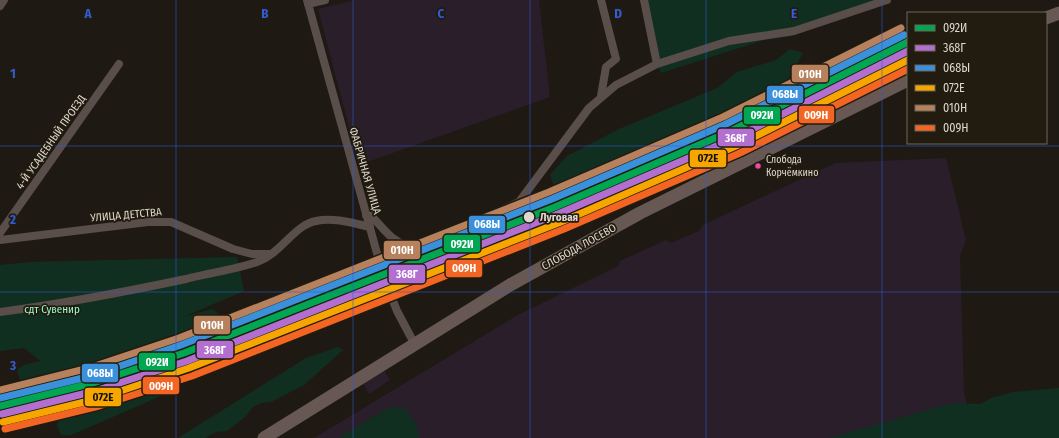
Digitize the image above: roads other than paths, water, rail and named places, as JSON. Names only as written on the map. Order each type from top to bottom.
[{"type":"main road","points":[[1047,18],[1059,13]]},
{"type":"main road","name":"СЛОБОДА ЛОСЕВО","points":[[264,438],[414,343],[510,285],[640,213],[907,80]]},
{"type":"street","points":[[0,6],[4,0]]},
{"type":"street","points":[[307,2],[325,0]]},
{"type":"street","points":[[601,0],[616,58],[606,67],[601,86],[601,96]]},
{"type":"street","points":[[644,0],[657,64]]},
{"type":"street","points":[[366,215],[371,216],[398,244],[410,247],[504,210],[519,202],[589,108],[601,96],[626,79],[657,64],[729,41],[794,31],[887,0]]},
{"type":"street","name":"ФАБРИЧНАЯ УЛИЦА","points":[[307,2],[384,278],[397,311],[414,343]]},
{"type":"street","name":"4-Й УСАДЕБНЫЙ ПРОЕЗД","points":[[0,233],[119,64]]},
{"type":"street","points":[[0,312],[148,287],[250,264],[272,254],[303,225],[317,221],[343,221],[370,227]]},
{"type":"street","name":"УЛИЦА ДЕТСТВА","points":[[0,240],[148,222],[171,222],[232,248],[252,254],[272,254]]},
{"type":"place","name":"Слобода Корчёмкино","points":[[758,166]]},
{"type":"place","name":"Луговая","points":[[529,217]]},
{"type":"park label","name":"сдт Сувенир","points":[[52,309]]}]
